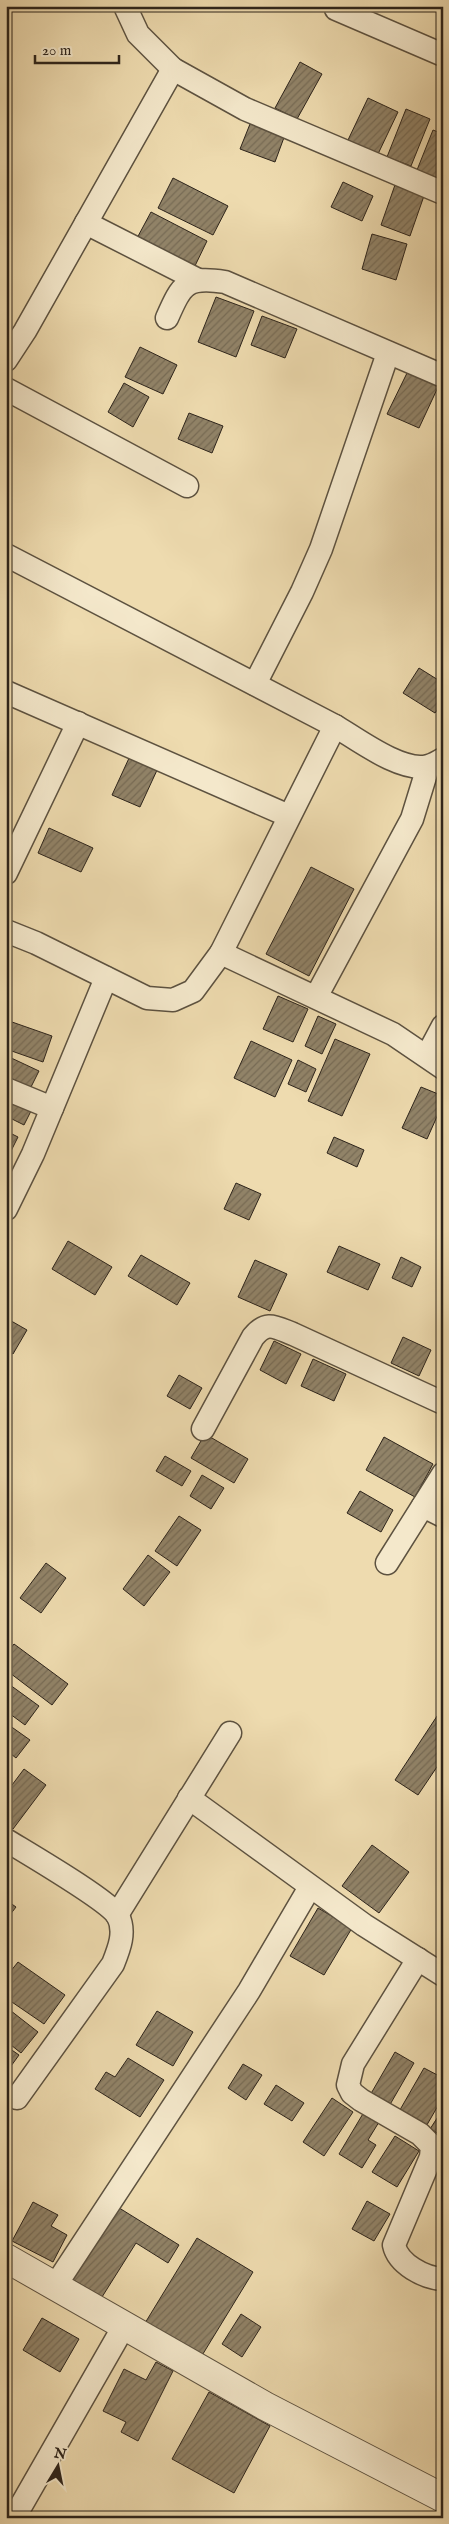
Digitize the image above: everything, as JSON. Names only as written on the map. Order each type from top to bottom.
[{"type":"street","points":[[125,6],[138,34],[173,69],[245,109],[443,193]]},
{"type":"street","points":[[336,10],[443,55]]},
{"type":"street","points":[[6,360],[30,323],[173,69]]},
{"type":"street","points":[[86,223],[198,280]]},
{"type":"street","points":[[167,318],[178,292],[192,281],[225,282],[443,376]]},
{"type":"street","points":[[255,684],[302,592],[321,549],[388,353]]},
{"type":"street","points":[[6,389],[187,486]]},
{"type":"street","points":[[6,555],[335,726],[393,759],[410,766],[435,763],[412,819],[316,997]]},
{"type":"street","points":[[6,692],[289,816]]},
{"type":"street","points":[[6,873],[78,723]]},
{"type":"street","points":[[6,931],[36,943],[147,998],[173,1000],[193,990],[221,953],[335,726]]},
{"type":"street","points":[[221,953],[393,1034],[435,1062],[443,1026]]},
{"type":"street","points":[[6,1209],[33,1154],[106,978]]},
{"type":"street","points":[[6,1089],[52,1108]]},
{"type":"street","points":[[203,1429],[253,1337],[260,1328],[267,1326],[293,1334],[443,1403]]},
{"type":"street","points":[[387,1563],[443,1474]]},
{"type":"street","points":[[422,1506],[443,1516]]},
{"type":"street","points":[[117,1915],[230,1733]]},
{"type":"street","points":[[189,1798],[310,1887],[443,1975]]},
{"type":"street","points":[[6,1840],[101,1901],[117,1915],[121,1929],[120,1944],[113,1964],[18,2098]]},
{"type":"street","points":[[55,2286],[249,1991],[310,1887]]},
{"type":"street","points":[[418,1960],[353,2064],[348,2085],[352,2093],[361,2100],[420,2134],[432,2146],[431,2157],[394,2245],[396,2253],[402,2261],[428,2276],[443,2279]]},
{"type":"street","points":[[6,2258],[265,2406],[443,2498]]},
{"type":"street","points":[[14,2518],[124,2326]]},
{"type":"building","points":[[300,62],[322,74],[297,119],[275,108]]},
{"type":"building","points":[[368,98],[398,112],[378,154],[348,140]]},
{"type":"building","points":[[406,109],[430,119],[411,166],[387,157]]},
{"type":"building","points":[[252,119],[286,132],[275,162],[240,149]]},
{"type":"building","points":[[433,130],[443,134],[443,180],[417,170]]},
{"type":"building","points":[[173,178],[228,206],[213,235],[158,208]]},
{"type":"building","points":[[343,182],[373,196],[362,221],[331,207]]},
{"type":"building","points":[[396,182],[425,193],[410,236],[381,225]]},
{"type":"building","points":[[151,212],[207,241],[193,270],[136,240]]},
{"type":"building","points":[[372,234],[407,244],[396,280],[362,269]]},
{"type":"building","points":[[216,297],[254,311],[236,357],[198,342]]},
{"type":"building","points":[[262,316],[297,329],[285,358],[251,345]]},
{"type":"building","points":[[140,347],[177,365],[163,394],[125,377]]},
{"type":"building","points":[[408,371],[439,385],[419,428],[387,414]]},
{"type":"building","points":[[124,383],[149,397],[133,427],[108,412]]},
{"type":"building","points":[[189,413],[223,426],[212,453],[178,439]]},
{"type":"building","points":[[419,668],[443,683],[443,702],[435,713],[403,693]]},
{"type":"building","points":[[130,756],[158,768],[140,807],[112,795]]},
{"type":"building","points":[[49,828],[93,848],[81,872],[38,853]]},
{"type":"building","points":[[311,867],[354,889],[309,976],[266,954]]},
{"type":"building","points":[[278,996],[308,1009],[293,1042],[263,1029]]},
{"type":"building","points":[[318,1016],[336,1024],[322,1054],[305,1046]]},
{"type":"building","points":[[12,1022],[52,1036],[43,1062],[6,1049],[6,1038]]},
{"type":"building","points":[[335,1039],[370,1054],[342,1116],[308,1101]]},
{"type":"building","points":[[251,1041],[292,1060],[275,1097],[234,1078]]},
{"type":"building","points":[[7,1056],[39,1071],[28,1093],[6,1082]]},
{"type":"building","points":[[298,1060],[316,1069],[306,1092],[288,1084]]},
{"type":"building","points":[[421,1087],[443,1096],[443,1103],[427,1139],[402,1128]]},
{"type":"building","points":[[6,1097],[32,1109],[24,1125],[6,1116]]},
{"type":"building","points":[[6,1131],[18,1137],[8,1157],[6,1156]]},
{"type":"building","points":[[334,1137],[364,1150],[357,1167],[327,1153]]},
{"type":"building","points":[[236,1183],[261,1194],[249,1220],[224,1209]]},
{"type":"building","points":[[68,1241],[112,1267],[95,1295],[52,1269]]},
{"type":"building","points":[[339,1246],[380,1264],[368,1290],[327,1272]]},
{"type":"building","points":[[141,1255],[190,1283],[177,1305],[128,1276]]},
{"type":"building","points":[[401,1257],[421,1267],[412,1287],[392,1278]]},
{"type":"building","points":[[255,1260],[287,1274],[270,1311],[238,1297]]},
{"type":"building","points":[[6,1318],[27,1330],[13,1354],[6,1350]]},
{"type":"building","points":[[403,1337],[431,1350],[419,1376],[391,1363]]},
{"type":"building","points":[[274,1341],[301,1354],[286,1384],[260,1370]]},
{"type":"building","points":[[313,1359],[346,1374],[334,1401],[301,1386]]},
{"type":"building","points":[[179,1375],[202,1388],[190,1409],[167,1396]]},
{"type":"building","points":[[205,1434],[248,1459],[234,1483],[191,1458]]},
{"type":"building","points":[[384,1437],[433,1464],[415,1497],[366,1470]]},
{"type":"building","points":[[165,1456],[191,1471],[182,1486],[156,1471]]},
{"type":"building","points":[[202,1475],[224,1488],[211,1509],[190,1496]]},
{"type":"building","points":[[360,1491],[393,1510],[381,1532],[347,1513]]},
{"type":"building","points":[[179,1516],[201,1530],[177,1566],[155,1551]]},
{"type":"building","points":[[148,1555],[170,1572],[144,1606],[123,1589]]},
{"type":"building","points":[[46,1563],[66,1578],[41,1613],[20,1598]]},
{"type":"building","points":[[14,1644],[68,1684],[52,1705],[6,1670],[6,1654]]},
{"type":"building","points":[[6,1682],[39,1706],[25,1725],[6,1711]]},
{"type":"building","points":[[443,1707],[443,1758],[418,1795],[395,1780]]},
{"type":"building","points":[[6,1723],[30,1740],[16,1758],[6,1750]]},
{"type":"building","points":[[24,1769],[46,1785],[13,1829],[6,1825],[6,1793]]},
{"type":"building","points":[[372,1845],[409,1872],[379,1913],[342,1886]]},
{"type":"building","points":[[6,1900],[16,1907],[6,1920]]},
{"type":"building","points":[[318,1908],[352,1928],[324,1975],[290,1956]]},
{"type":"building","points":[[18,1962],[65,1995],[44,2024],[6,1998],[6,1977]]},
{"type":"building","points":[[6,2007],[38,2032],[21,2053],[6,2041]]},
{"type":"building","points":[[157,2011],[193,2032],[173,2066],[136,2045]]},
{"type":"building","points":[[6,2046],[19,2055],[6,2073]]},
{"type":"building","points":[[395,2052],[414,2063],[388,2108],[369,2097]]},
{"type":"building","points":[[128,2058],[164,2080],[140,2117],[95,2089],[106,2072],[115,2077]]},
{"type":"building","points":[[243,2064],[262,2075],[246,2100],[228,2088]]},
{"type":"building","points":[[424,2068],[443,2078],[443,2097],[424,2130],[397,2115]]},
{"type":"building","points":[[276,2085],[304,2103],[292,2121],[264,2104]]},
{"type":"building","points":[[332,2098],[353,2112],[324,2156],[303,2142]]},
{"type":"building","points":[[443,2109],[443,2136],[430,2129]]},
{"type":"building","points":[[364,2112],[379,2122],[368,2140],[376,2145],[362,2168],[339,2154]]},
{"type":"building","points":[[395,2136],[419,2151],[397,2187],[372,2172]]},
{"type":"building","points":[[367,2201],[390,2214],[374,2241],[352,2229]]},
{"type":"building","points":[[33,2202],[58,2215],[51,2226],[67,2235],[53,2262],[12,2241]]},
{"type":"building","points":[[116,2206],[179,2245],[168,2263],[136,2243],[102,2297],[70,2278]]},
{"type":"building","points":[[197,2238],[253,2272],[198,2362],[142,2328]]},
{"type":"building","points":[[241,2314],[261,2327],[242,2357],[222,2344]]},
{"type":"building","points":[[42,2318],[79,2339],[60,2372],[23,2350]]},
{"type":"building","points":[[156,2362],[173,2371],[138,2441],[121,2432],[126,2422],[103,2411],[124,2369],[146,2380]]},
{"type":"building","points":[[209,2392],[270,2426],[234,2493],[172,2459]]}]
